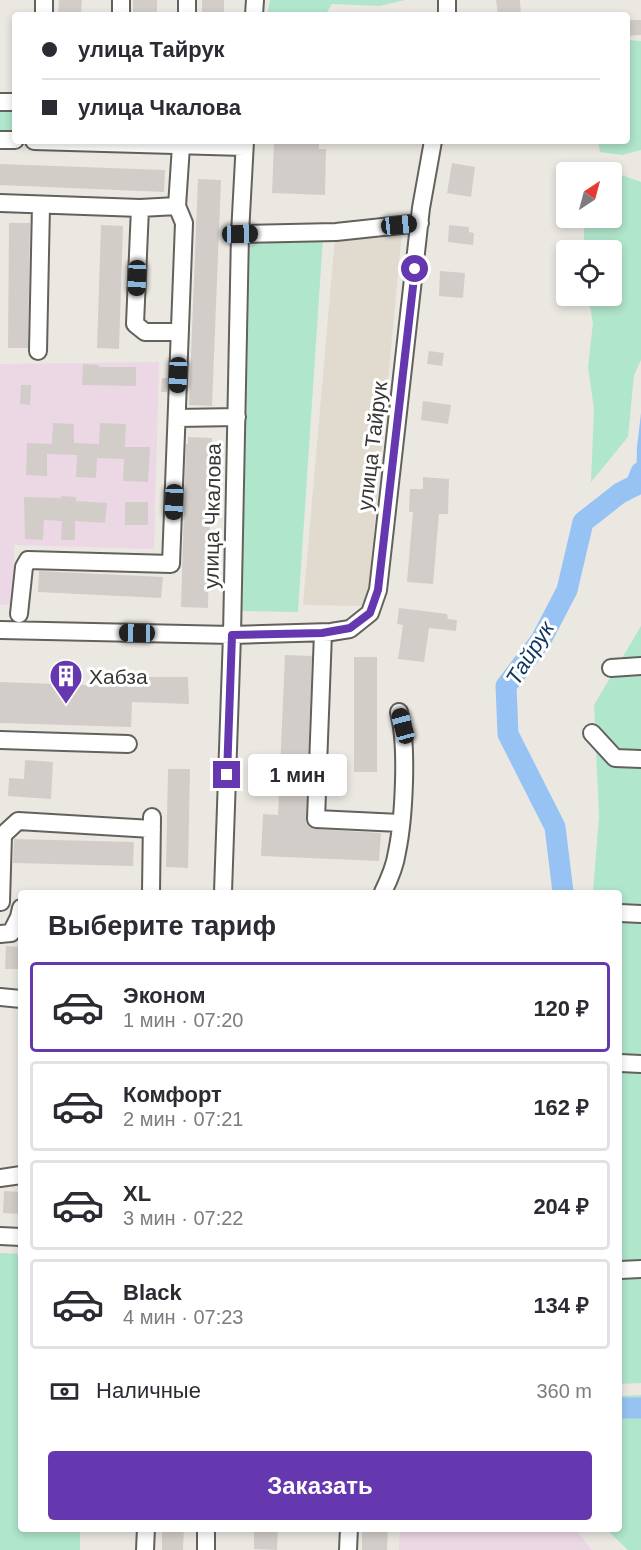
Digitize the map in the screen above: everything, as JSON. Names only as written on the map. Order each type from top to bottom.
[{"type":"street","points":[[122,144],[181,146],[244,144]]},
{"type":"street","name":"улица Чкалова","points":[[223,890],[244,144]]},
{"type":"street","name":"улица Тайрук","points":[[0,630],[232,635],[322,633],[350,628],[370,613],[378,590],[420,223],[433,144]]},
{"type":"street","points":[[19,614],[24,567],[28,560],[171,564],[184,223],[177,206],[181,146]]},
{"type":"street","points":[[0,203],[140,208],[177,206]]},
{"type":"street","points":[[38,351],[41,204]]},
{"type":"street","points":[[140,208],[135,324],[145,332],[180,332]]},
{"type":"street","points":[[240,234],[336,232],[420,223]]},
{"type":"street","points":[[177,418],[237,417]]},
{"type":"street","points":[[322,633],[316,819],[400,823]]},
{"type":"street","points":[[611,668],[641,666]]},
{"type":"street","points":[[384,890],[397,853],[400,823],[403,787],[403,726],[399,712]]},
{"type":"street","points":[[592,733],[615,758],[641,759]]},
{"type":"street","points":[[0,740],[129,744]]},
{"type":"street","points":[[18,903],[1,902],[3,835],[18,821],[152,823],[151,890]]},
{"type":"street","points":[[622,913],[641,914]]},
{"type":"street","points":[[0,934],[12,933],[18,921]]},
{"type":"street","points":[[0,997],[18,999]]},
{"type":"street","points":[[622,1063],[641,1064]]},
{"type":"street","points":[[0,1178],[18,1175]]},
{"type":"street","points":[[0,1236],[18,1237]]},
{"type":"street","points":[[622,1270],[641,1269]]},
{"type":"street","points":[[145,1550],[146,1532]]},
{"type":"street","points":[[206,1532],[206,1550]]},
{"type":"street","points":[[348,1550],[349,1532]]},
{"type":"shaded area","points":[[402,231],[368,595],[362,606],[303,605],[335,237]]},
{"type":"shaded area","points":[[159,362],[154,549],[14,545],[13,605],[0,605],[0,545],[2,545],[0,544],[0,364]]},
{"type":"shaded area","points":[[400,1532],[577,1532],[592,1550],[399,1550]]},
{"type":"green space","points":[[270,0],[405,0],[380,6],[332,4],[327,12],[268,12]]},
{"type":"green space","points":[[630,40],[641,41],[641,150],[622,155],[600,152],[599,144],[630,144]]},
{"type":"green space","points":[[0,107],[12,107],[12,136],[0,135]]},
{"type":"green space","points":[[622,175],[641,182],[641,360],[634,375],[628,437],[591,482],[594,409],[588,367],[593,323],[590,306],[622,306],[622,240],[584,240],[584,229],[622,228]]},
{"type":"green space","points":[[323,238],[298,612],[242,611],[250,245]]},
{"type":"green space","points":[[641,626],[641,1383],[622,1384],[622,890],[593,890],[599,816],[594,705]]},
{"type":"green space","points":[[0,1253],[18,1254],[18,1532],[80,1532],[80,1550],[0,1550]]},
{"type":"green space","points":[[641,1395],[641,1550],[628,1550],[609,1532],[622,1532],[622,1396]]},
{"type":"water","points":[[641,413],[641,480],[636,485],[637,447]]},
{"type":"building","points":[[59,0],[82,0],[81,12],[58,12]]},
{"type":"building","points":[[133,0],[157,0],[157,12],[133,12]]},
{"type":"building","points":[[202,0],[224,0],[224,12],[202,12]]},
{"type":"building","points":[[496,0],[520,0],[521,12],[498,12]]},
{"type":"building","points":[[630,20],[641,20],[641,35],[630,36]]},
{"type":"building","points":[[274,144],[319,144],[319,149],[326,149],[325,195],[272,193]]},
{"type":"building","points":[[452,163],[475,167],[471,197],[447,193]]},
{"type":"building","points":[[0,164],[165,170],[164,192],[0,185]]},
{"type":"building","points":[[198,179],[221,180],[212,406],[189,405]]},
{"type":"building","points":[[9,223],[30,223],[28,348],[8,348]]},
{"type":"building","points":[[101,225],[123,226],[119,349],[97,348]]},
{"type":"building","points":[[449,225],[469,227],[469,232],[474,233],[473,245],[448,242]]},
{"type":"building","points":[[440,271],[465,273],[463,298],[439,296]]},
{"type":"building","points":[[429,351],[444,353],[442,366],[427,364]]},
{"type":"building","points":[[83,364],[99,365],[98,367],[136,367],[136,386],[82,385]]},
{"type":"building","points":[[162,378],[168,378],[167,392],[161,392]]},
{"type":"building","points":[[21,385],[31,385],[30,405],[20,404]]},
{"type":"building","points":[[423,401],[451,405],[448,424],[421,420]]},
{"type":"building","points":[[53,423],[74,424],[74,443],[99,444],[100,423],[126,424],[125,447],[150,447],[148,482],[123,481],[124,459],[97,458],[96,478],[76,477],[77,455],[47,454],[47,476],[26,475],[27,443],[52,444]]},
{"type":"building","points":[[188,437],[212,438],[208,608],[181,607]]},
{"type":"building","points":[[423,477],[449,479],[448,514],[439,514],[433,584],[407,582],[413,512],[409,512],[410,489],[423,489]]},
{"type":"building","points":[[61,496],[76,497],[76,501],[107,503],[105,523],[75,521],[75,540],[61,540],[62,521],[44,520],[43,540],[25,539],[24,497],[61,498]]},
{"type":"building","points":[[125,502],[148,502],[148,525],[125,525]]},
{"type":"building","points":[[39,571],[163,577],[161,598],[38,592]]},
{"type":"building","points":[[399,608],[447,614],[448,619],[457,620],[456,631],[429,628],[424,662],[398,659],[403,625],[397,624]]},
{"type":"building","points":[[285,655],[312,656],[306,823],[315,829],[381,833],[379,861],[261,856],[263,814],[278,815]]},
{"type":"building","points":[[354,657],[377,657],[377,772],[354,772]]},
{"type":"building","name":"Хабза","points":[[141,677],[188,677],[189,704],[132,702],[131,727],[0,723],[0,682],[141,687]]},
{"type":"building","points":[[25,760],[53,762],[51,799],[8,796],[9,778],[24,779]]},
{"type":"building","points":[[168,769],[190,769],[188,868],[166,867]]},
{"type":"building","points":[[14,839],[134,842],[133,866],[13,863]]},
{"type":"building","points":[[6,946],[18,947],[18,969],[5,969]]},
{"type":"building","points":[[4,1191],[18,1192],[18,1214],[3,1213]]},
{"type":"building","points":[[162,1532],[184,1532],[183,1550],[162,1550]]},
{"type":"building","points":[[254,1532],[278,1532],[277,1550],[254,1549]]},
{"type":"building","points":[[362,1532],[388,1532],[387,1550],[362,1550]]},
{"type":"waterway","name":"Тайрук","points":[[563,890],[555,827],[508,734],[506,686],[541,640],[567,590],[583,522],[620,493],[636,485],[641,472]]},
{"type":"waterway","name":"Тайрук","points":[[622,1408],[641,1408]]},
{"type":"place","name":"Хабза","points":[[66,705]]},
{"type":"route","points":[[227,775],[232,635],[331,632],[350,628],[370,613],[378,590],[415,269]]}]
